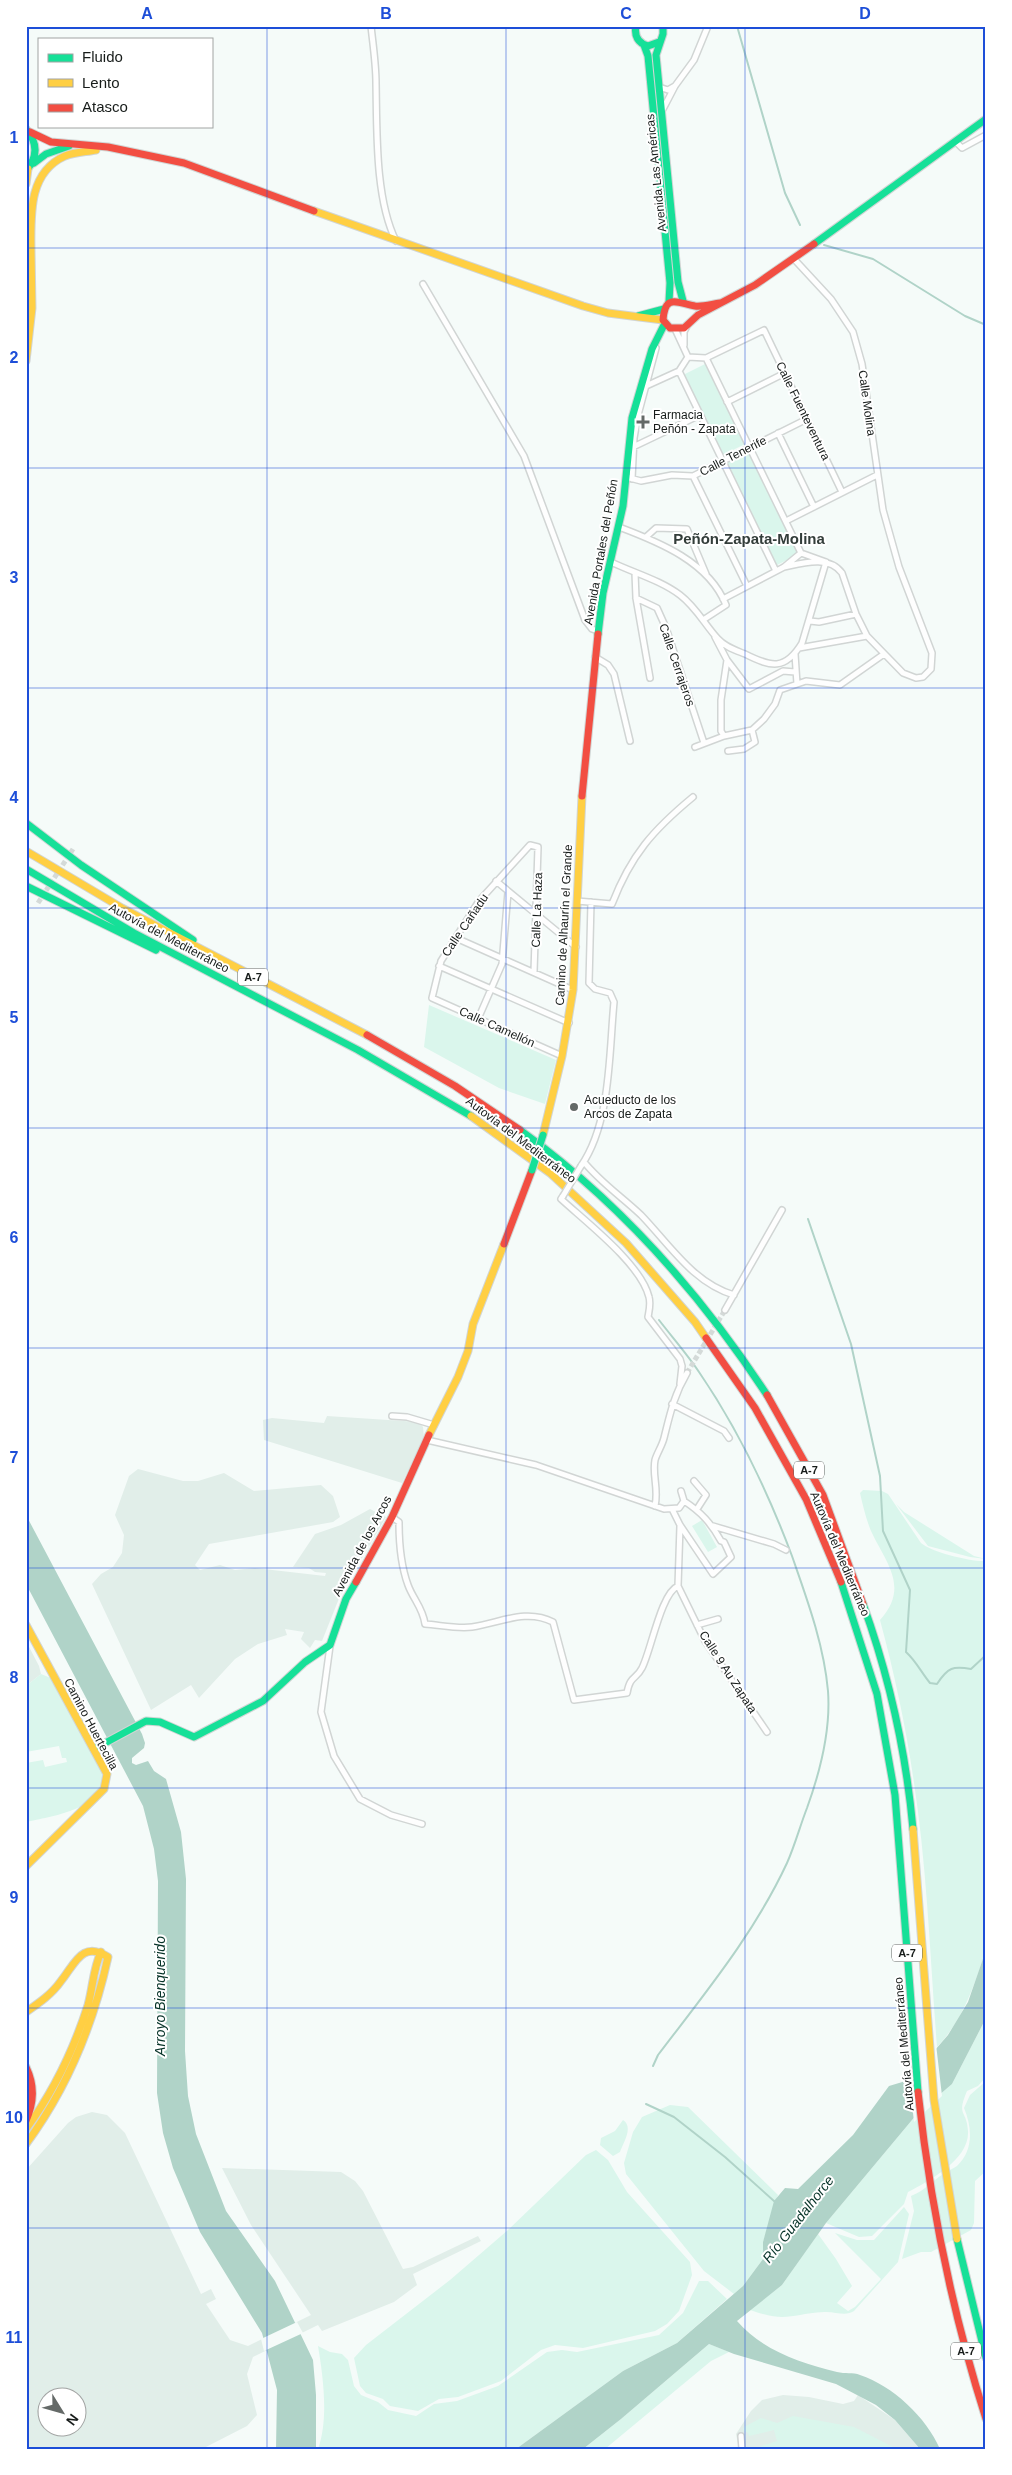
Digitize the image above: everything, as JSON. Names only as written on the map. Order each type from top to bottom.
[{"type":"main road","name":"Avenida Las Américas","points":[[636,26],[636,37],[644,45],[648,56],[669,263],[671,290],[666,306],[668,325]]},
{"type":"main road","name":"Avenida Las Américas","points":[[663,26],[664,34],[659,42],[656,55],[661,113],[678,282],[685,302],[692,312],[689,323]]},
{"type":"main road","points":[[644,45],[655,45],[659,42]]},
{"type":"main road","points":[[28,130],[51,142],[71,146],[108,148],[184,163],[396,241],[583,306],[668,325],[689,323],[720,303],[756,285],[986,119]]},
{"type":"main road","points":[[26,184],[29,168],[36,149],[28,130]]},
{"type":"main road","points":[[29,168],[46,154],[71,146]]},
{"type":"main road","points":[[26,361],[32,308],[31,253],[34,188],[48,166],[65,156],[108,148]]},
{"type":"main road","points":[[26,212],[31,253]]},
{"type":"main road","points":[[635,317],[666,306],[685,302],[701,306],[720,303]]},
{"type":"main road","points":[[646,319],[653,326],[656,339]]},
{"type":"main road","points":[[649,358],[668,325]]},
{"type":"main road","name":"Avenida Portales del Peñón","points":[[587,744],[603,592],[629,478],[632,418],[656,339],[668,325]]},
{"type":"main road","name":"Camino de Alhaurín el Grande","points":[[532,1170],[543,1135],[569,1024],[576,947],[587,744]]},
{"type":"main road","points":[[26,823],[81,865],[233,967]]},
{"type":"main road","name":"Autovía del Mediterráneo","points":[[26,851],[58,872],[146,922],[413,1061],[480,1102],[562,1161],[623,1216],[672,1268],[727,1336],[779,1414],[825,1499],[869,1614],[894,1705],[910,1795],[931,2069],[941,2152],[963,2271],[986,2358]]},
{"type":"main road","name":"Autovía del Mediterráneo","points":[[26,869],[84,905],[407,1076],[472,1116],[551,1174],[611,1227],[661,1279],[717,1350],[766,1424],[811,1510],[857,1624],[882,1710],[895,1796],[916,2071],[928,2162],[949,2283],[974,2383],[986,2419]]},
{"type":"main road","points":[[26,886],[142,944],[225,980]]},
{"type":"main road","name":"Avenida de los Arcos","points":[[330,1645],[346,1599],[392,1517],[458,1377],[468,1351],[476,1317],[532,1170]]},
{"type":"main road","name":"Camino Huertecilla","points":[[26,1625],[107,1774],[104,1790],[26,1866]]},
{"type":"main road","points":[[94,1749],[144,1722],[160,1722],[194,1737],[263,1701],[305,1662],[330,1645]]},
{"type":"main road","points":[[26,2012],[44,1999],[61,1982],[77,1958],[94,1950],[108,1956],[100,1994],[82,2049],[57,2099],[26,2144]]},
{"type":"main road","points":[[26,2129],[54,2087],[74,2044],[89,2000],[100,1954]]},
{"type":"main road","points":[[26,2067],[34,2095],[32,2109],[26,2121]]},
{"type":"street","points":[[371,26],[376,81],[376,141],[385,204],[390,229],[396,241]]},
{"type":"street","points":[[661,113],[675,86],[694,60],[708,26]]},
{"type":"street","points":[[659,87],[668,90],[675,86]]},
{"type":"street","points":[[955,142],[962,148],[986,135]]},
{"type":"street","name":"Calle Molina","points":[[794,259],[831,300],[853,332],[862,364],[883,510],[899,567],[928,639],[932,653],[931,669],[923,676],[916,678],[902,673],[884,654]]},
{"type":"street","points":[[423,284],[470,360],[524,456],[586,620],[592,629],[598,632]]},
{"type":"street","points":[[688,357],[684,345],[684,332],[689,323]]},
{"type":"street","points":[[668,325],[684,345]]},
{"type":"street","name":"Calle Fuenteventura","points":[[706,358],[764,330],[842,492]]},
{"type":"street","points":[[629,478],[638,415],[656,348]]},
{"type":"street","points":[[688,357],[706,358],[801,553],[826,562],[842,571],[856,614],[867,636],[884,654],[840,686],[806,681],[780,690],[775,704],[764,719],[752,730],[724,736],[695,747]]},
{"type":"street","points":[[646,386],[679,371],[688,357]]},
{"type":"street","points":[[679,371],[776,570]]},
{"type":"street","points":[[727,402],[785,374]]},
{"type":"street","points":[[633,447],[700,415]]},
{"type":"street","name":"Calle Tenerife","points":[[629,478],[641,482],[672,475],[693,476],[807,419]]},
{"type":"street","points":[[778,433],[814,507]]},
{"type":"street","points":[[786,521],[877,475]]},
{"type":"street","points":[[693,476],[747,586]]},
{"type":"street","points":[[619,528],[646,537],[675,552],[706,575]]},
{"type":"street","points":[[646,537],[656,528],[687,529],[706,575],[723,599],[725,606],[703,620]]},
{"type":"street","points":[[784,567],[801,553]]},
{"type":"street","points":[[611,562],[676,592],[687,601],[714,635],[725,645],[772,665],[782,664],[796,654]]},
{"type":"street","points":[[723,599],[784,567],[826,562]]},
{"type":"street","points":[[797,684],[795,672],[796,654],[810,621],[826,562]]},
{"type":"street","points":[[635,573],[636,598],[650,678]]},
{"type":"street","name":"Calle Cerrajeros","points":[[636,598],[657,608],[666,628],[704,743]]},
{"type":"street","points":[[810,621],[819,622],[856,614]]},
{"type":"street","points":[[714,635],[726,660],[749,690],[787,670],[795,672]]},
{"type":"street","points":[[799,648],[867,636]]},
{"type":"street","points":[[720,650],[725,645]]},
{"type":"street","points":[[596,657],[608,665],[614,674],[630,741]]},
{"type":"street","points":[[724,736],[721,731],[721,700],[726,660]]},
{"type":"street","points":[[772,665],[777,674]]},
{"type":"street","points":[[728,751],[744,749],[755,742],[752,730]]},
{"type":"street","points":[[577,901],[612,904],[621,880],[642,845],[666,819],[693,797]]},
{"type":"street","name":"Calle Cañadu","points":[[432,998],[439,966],[478,901],[530,845],[538,847]]},
{"type":"street","name":"Calle La Haza","points":[[534,972],[538,916],[538,847]]},
{"type":"street","points":[[496,881],[576,947]]},
{"type":"street","points":[[478,1019],[503,958],[508,892]]},
{"type":"street","points":[[591,902],[589,983],[595,989],[610,993],[614,1002],[604,1108],[592,1150],[561,1199],[603,1237],[637,1273],[650,1300],[648,1317],[680,1359],[682,1366],[680,1384]]},
{"type":"street","points":[[456,938],[573,990]]},
{"type":"street","points":[[439,966],[569,1024]]},
{"type":"street","name":"Calle Camellón","points":[[432,998],[562,1056]]},
{"type":"street","points":[[583,1164],[640,1215],[701,1279],[722,1292],[734,1295]]},
{"type":"street","points":[[725,1310],[782,1210]]},
{"type":"street","points":[[655,1506],[658,1494],[655,1461],[664,1439],[672,1404],[680,1384],[687,1373]]},
{"type":"street","points":[[672,1404],[724,1431],[729,1438]]},
{"type":"street","points":[[392,1416],[407,1417],[434,1425]]},
{"type":"street","points":[[427,1440],[536,1465],[655,1506],[672,1509],[679,1508],[684,1501]]},
{"type":"street","points":[[694,1481],[706,1495],[696,1509]]},
{"type":"street","points":[[672,1509],[680,1525],[713,1574],[730,1557],[724,1542],[721,1541],[713,1526],[696,1509],[684,1501],[681,1491]]},
{"type":"street","points":[[392,1517],[399,1522],[399,1534],[408,1585],[424,1613],[425,1624],[470,1627],[518,1616],[542,1616],[553,1622],[574,1700],[627,1693],[629,1682],[641,1670],[662,1610],[674,1588],[678,1586]]},
{"type":"street","name":"Calle 9 Au Zapata","points":[[680,1525],[678,1586],[705,1640],[739,1688],[766,1732]]},
{"type":"street","points":[[713,1526],[786,1550]]},
{"type":"street","points":[[697,1625],[718,1619]]},
{"type":"street","name":"Avenida de los Arcos","points":[[330,1645],[321,1712],[334,1756],[360,1799],[391,1815],[422,1824]]},
{"type":"street","points":[[741,2436],[742,2449]]},
{"type":"shaded area","points":[[705,364],[745,444],[723,455],[683,375]]},
{"type":"shaded area","points":[[748,452],[799,554],[777,565],[726,463]]},
{"type":"shaded area","points":[[429,1005],[556,1060],[545,1104],[499,1088],[424,1047]]},
{"type":"shaded area","points":[[327,1416],[419,1422],[423,1427],[424,1438],[402,1483],[264,1440],[263,1420],[272,1418],[324,1423]]},
{"type":"shaded area","points":[[138,1469],[183,1481],[198,1481],[224,1473],[254,1491],[321,1485],[333,1496],[340,1517],[333,1522],[209,1544],[195,1565],[200,1570],[220,1565],[235,1570],[255,1568],[325,1576],[326,1573],[315,1572],[309,1568],[293,1567],[315,1534],[341,1525],[370,1509],[386,1517],[340,1596],[322,1641],[315,1640],[310,1648],[301,1639],[304,1632],[285,1629],[287,1635],[258,1644],[235,1659],[199,1698],[191,1685],[151,1710],[92,1584],[101,1574],[113,1567],[122,1553],[124,1535],[115,1515],[129,1476]]},
{"type":"shaded area","points":[[863,1490],[882,1491],[888,1494],[921,1543],[926,1546],[952,1556],[986,1561],[986,1950],[961,2014],[937,2047],[925,1877],[918,1810],[903,1717],[880,1620],[889,1608],[894,1586],[888,1565],[868,1522],[860,1493]]},
{"type":"shaded area","points":[[896,1504],[904,1512],[974,1556],[986,1559],[970,1557],[928,1546]]},
{"type":"shaded area","points":[[702,1520],[717,1547],[708,1552],[692,1526]]},
{"type":"shaded area","points":[[26,1641],[41,1674],[26,1686]]},
{"type":"shaded area","points":[[41,1674],[53,1679],[102,1771],[102,1784],[88,1802],[76,1808],[50,1817],[26,1822],[26,1763],[43,1760],[45,1767],[67,1762],[66,1758],[62,1758],[59,1746],[26,1752],[26,1686]]},
{"type":"shaded area","points":[[986,2018],[986,2077],[978,2086],[967,2091],[964,2099],[962,2109],[967,2124],[967,2141],[955,2160],[927,2182],[908,2192],[904,2204],[872,2236],[859,2237],[826,2223],[917,2114],[952,2084]]},
{"type":"shaded area","points":[[986,2081],[986,2171],[975,2181],[974,2223],[971,2230],[931,2252],[921,2252],[902,2259],[914,2211],[911,2196],[921,2191],[963,2160],[970,2138],[969,2123],[964,2108],[970,2095]]},
{"type":"shaded area","points":[[670,2105],[688,2107],[778,2195],[763,2242],[763,2259],[743,2286],[734,2294],[704,2271],[626,2174],[624,2163],[633,2132],[642,2117]]},
{"type":"shaded area","points":[[92,2112],[107,2115],[125,2133],[201,2294],[211,2289],[216,2299],[206,2304],[230,2340],[248,2346],[311,2315],[251,2225],[222,2168],[341,2172],[355,2181],[363,2191],[403,2269],[413,2267],[478,2236],[481,2241],[413,2274],[417,2285],[394,2302],[322,2331],[318,2325],[253,2357],[247,2374],[257,2415],[247,2426],[202,2449],[26,2449],[26,2170],[68,2123],[76,2117]]},
{"type":"shaded area","points":[[623,2120],[628,2127],[627,2135],[620,2152],[613,2156],[600,2145],[601,2138],[615,2131]]},
{"type":"shaded area","points":[[596,2150],[608,2160],[627,2192],[690,2262],[692,2275],[679,2311],[667,2324],[655,2331],[583,2348],[555,2345],[541,2350],[501,2381],[458,2397],[439,2399],[418,2411],[390,2406],[383,2399],[366,2393],[360,2386],[354,2358],[366,2345],[450,2280],[508,2230],[586,2155]]},
{"type":"shaded area","points":[[904,2207],[909,2214],[898,2262],[854,2311],[847,2314],[824,2312],[781,2317],[750,2310],[782,2285],[818,2234],[852,2286],[837,2303],[848,2311],[855,2307],[881,2279],[835,2233],[857,2240],[874,2240]]},
{"type":"shaded area","points":[[699,2281],[708,2281],[727,2299],[677,2343],[623,2371],[516,2449],[318,2449],[324,2411],[318,2346],[330,2352],[342,2354],[348,2360],[354,2386],[361,2395],[378,2402],[388,2410],[416,2416],[434,2404],[457,2401],[498,2386],[547,2352],[562,2350],[577,2352],[659,2335],[683,2313]]},
{"type":"shaded area","points":[[709,2344],[729,2352],[711,2361],[605,2449],[583,2449],[621,2419]]},
{"type":"shaded area","points":[[783,2395],[809,2397],[843,2404],[854,2401],[858,2395],[895,2420],[920,2449],[739,2449],[736,2434],[751,2411],[762,2400]]},
{"type":"shaded area","points":[[793,2416],[854,2427],[897,2449],[752,2449],[777,2441],[774,2430],[749,2436],[743,2430],[744,2427],[761,2418],[777,2423]]},
{"type":"water","name":"Arroyo Bienquerido","points":[[26,1515],[142,1734],[145,1743],[144,1748],[132,1758],[132,1763],[136,1765],[148,1761],[154,1771],[166,1779],[181,1832],[186,1879],[185,2051],[188,2096],[196,2134],[226,2211],[275,2281],[313,2360],[316,2395],[316,2449],[276,2449],[277,2390],[262,2333],[200,2232],[173,2168],[163,2133],[157,2093],[158,1881],[154,1849],[143,1806],[26,1584]]},
{"type":"water","name":"Río Guadalhorce","points":[[986,1950],[986,2018],[952,2084],[917,2114],[826,2223],[782,2285],[737,2321],[758,2340],[782,2354],[840,2373],[857,2374],[884,2387],[917,2414],[934,2437],[940,2449],[920,2449],[895,2420],[876,2405],[836,2384],[734,2354],[709,2344],[583,2449],[516,2449],[623,2371],[677,2343],[743,2286],[763,2259],[763,2242],[774,2201],[785,2188],[798,2189],[853,2135],[889,2086],[909,2080],[948,2035],[968,2002]]},
{"type":"pier","points":[[936,2044],[942,2096],[914,2122],[909,2076]]},
{"type":"pier","points":[[297,2322],[303,2333],[264,2351],[261,2339]]},
{"type":"waterway","points":[[737,26],[785,193],[800,225]]},
{"type":"waterway","points":[[824,245],[873,259],[965,316],[986,325]]},
{"type":"waterway","points":[[808,1219],[851,1344],[880,1476],[883,1531],[910,1590],[906,1652],[930,1683],[937,1684],[944,1674],[951,1669],[971,1669],[986,1655]]},
{"type":"waterway","points":[[653,2066],[658,2055],[744,1939],[774,1889],[793,1849],[812,1794],[824,1751],[828,1721],[826,1674],[814,1622],[792,1556],[773,1508],[727,1416],[694,1365],[659,1320]]},
{"type":"waterway","points":[[646,2104],[674,2117],[725,2157],[774,2201]]},
{"type":"tunnel","points":[[38,903],[73,849]]},
{"type":"tunnel","points":[[687,1373],[725,1310]]},
{"type":"traffic: fast","points":[[636,26],[636,36],[639,41],[648,46],[659,42]]},
{"type":"traffic: fast","points":[[663,26],[663,34],[656,55],[678,282],[683,301]]},
{"type":"traffic: fast","points":[[644,45],[648,56],[670,283],[669,302]]},
{"type":"traffic: fast","points":[[814,244],[986,119]]},
{"type":"traffic: fast","points":[[26,129],[33,140],[35,150],[33,160],[26,171]]},
{"type":"traffic: fast","points":[[34,163],[46,154],[69,146]]},
{"type":"traffic: fast","points":[[26,212],[28,226]]},
{"type":"traffic: fast","points":[[638,316],[664,309]]},
{"type":"traffic: fast","points":[[598,634],[603,593],[623,506],[632,418],[652,349],[665,323]]},
{"type":"traffic: fast","points":[[26,823],[81,865],[193,940]]},
{"type":"traffic: fast","points":[[26,869],[134,933],[358,1050],[471,1116]]},
{"type":"traffic: fast","points":[[26,886],[156,950]]},
{"type":"traffic: fast","points":[[520,1130],[591,1187],[656,1251],[714,1321],[767,1395]]},
{"type":"traffic: fast","points":[[532,1170],[543,1135]]},
{"type":"traffic: fast","points":[[94,1749],[146,1721],[160,1722],[194,1737],[263,1701],[305,1662],[330,1645],[346,1599],[356,1582]]},
{"type":"traffic: fast","points":[[841,1582],[877,1694],[895,1795],[918,2092]]},
{"type":"traffic: fast","points":[[863,1604],[881,1659],[895,1715],[906,1771],[913,1829]]},
{"type":"traffic: fast","points":[[957,2239],[986,2358]]},
{"type":"traffic: slow","points":[[31,253],[34,197],[44,173],[65,156],[96,150]]},
{"type":"traffic: slow","points":[[26,184],[28,169]]},
{"type":"traffic: slow","points":[[314,211],[583,306],[608,313],[663,320]]},
{"type":"traffic: slow","points":[[26,361],[32,308],[31,249]]},
{"type":"traffic: slow","points":[[543,1135],[562,1056],[573,990],[582,796]]},
{"type":"traffic: slow","points":[[26,851],[122,908],[367,1035]]},
{"type":"traffic: slow","points":[[471,1116],[550,1173],[626,1243],[695,1322],[706,1338]]},
{"type":"traffic: slow","points":[[429,1435],[458,1377],[468,1351],[473,1324],[504,1244]]},
{"type":"traffic: slow","points":[[26,1625],[107,1774],[104,1789],[26,1866]]},
{"type":"traffic: slow","points":[[913,1829],[934,2100],[957,2239]]},
{"type":"traffic: slow","points":[[26,2012],[54,1990],[80,1956],[92,1951],[99,1952],[108,1957],[95,2007],[77,2055],[54,2100],[26,2144]]},
{"type":"traffic: slow","points":[[26,2129],[46,2100],[70,2054],[88,2005],[96,1965],[101,1952]]},
{"type":"traffic: jam","points":[[30,132],[51,142],[108,147],[184,163],[314,211]]},
{"type":"traffic: jam","points":[[720,303],[704,306],[677,302],[669,303],[666,306],[663,320],[670,328],[684,328],[698,315],[755,285],[814,244]]},
{"type":"traffic: jam","points":[[582,796],[598,634]]},
{"type":"traffic: jam","points":[[367,1035],[455,1086],[520,1130]]},
{"type":"traffic: jam","points":[[504,1244],[532,1170]]},
{"type":"traffic: jam","points":[[706,1338],[755,1408],[806,1499],[841,1582]]},
{"type":"traffic: jam","points":[[767,1395],[823,1495],[863,1604]]},
{"type":"traffic: jam","points":[[356,1582],[392,1517],[429,1435]]},
{"type":"traffic: jam","points":[[26,2067],[32,2087],[31,2107],[26,2121]]},
{"type":"traffic: jam","points":[[918,2092],[929,2175],[944,2257],[963,2338],[986,2419]]},
{"type":"place","name":"Farmacia Peñón - Zapata","points":[[643,422]]},
{"type":"place","name":"Acueducto de los Arcos de Zapata","points":[[574,1107]]},
{"type":"district","name":"Peñón-Zapata-Molina","points":[[749,538]]}]
